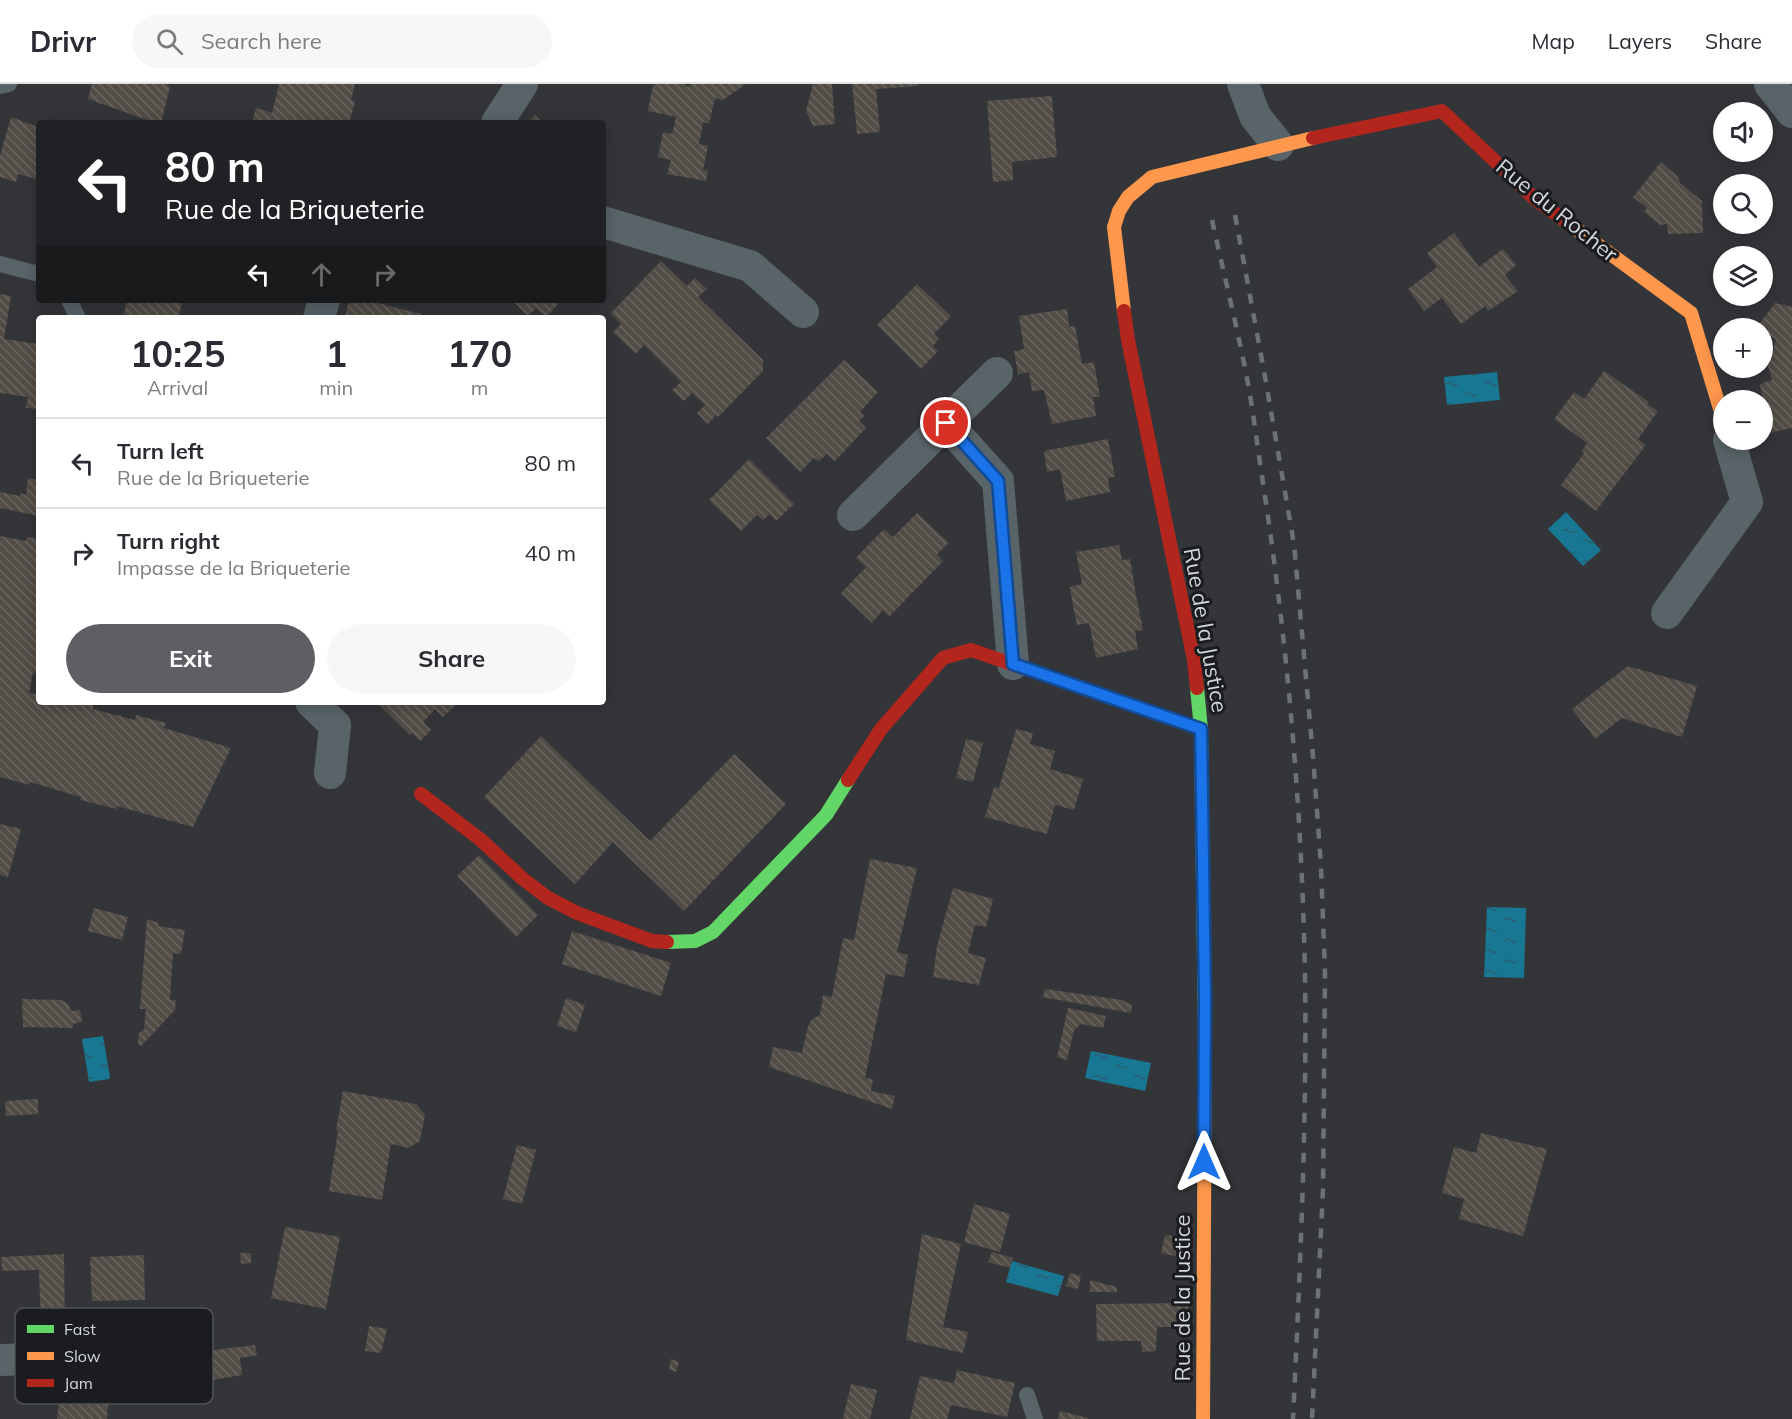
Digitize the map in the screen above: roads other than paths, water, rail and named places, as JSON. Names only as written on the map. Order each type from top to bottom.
[{"type":"street","points":[[499,120],[522,84]]},
{"type":"street","points":[[1243,84],[1255,116],[1278,145]]},
{"type":"street","points":[[1770,84],[1792,112]]},
{"type":"street","name":"Rue du Rocher","points":[[1278,145],[1442,111],[1534,198],[1691,313],[1714,390]]},
{"type":"street","name":"Rue de la Justice","points":[[1203,1419],[1205,998],[1201,729],[1194,660],[1128,339],[1114,227],[1119,211],[1128,197],[1152,177],[1278,145]]},
{"type":"street","points":[[606,223],[750,266],[803,312]]},
{"type":"street","points":[[853,515],[998,373]]},
{"type":"street","points":[[946,423],[998,481],[1013,664]]},
{"type":"street","points":[[1667,613],[1747,502],[1732,450]]},
{"type":"street","points":[[422,794],[481,840],[523,879],[548,898],[577,913],[652,941],[677,943],[695,941],[712,932],[826,815],[881,729],[943,658],[971,650],[1201,729]]},
{"type":"street","points":[[314,705],[335,724],[330,773]]},
{"type":"street","points":[[0,1360],[15,1360]]},
{"type":"lane","points":[[0,86],[9,84]]},
{"type":"lane","points":[[0,264],[36,273]]},
{"type":"lane","points":[[1027,1395],[1035,1419]]},
{"type":"water","points":[[1497,372],[1500,400],[1447,405],[1444,377]]},
{"type":"water","points":[[1566,512],[1601,550],[1583,566],[1548,529]]},
{"type":"water","points":[[1487,907],[1526,908],[1524,978],[1484,977]]},
{"type":"water","points":[[103,1036],[110,1077],[89,1082],[82,1039]]},
{"type":"water","points":[[1091,1051],[1151,1063],[1145,1091],[1085,1078]]},
{"type":"water","points":[[1012,1261],[1064,1276],[1058,1296],[1006,1282]]},
{"type":"railway","points":[[1235,215],[1294,544],[1321,866],[1325,973],[1323,1189],[1312,1419]]},
{"type":"railway","points":[[1212,220],[1254,419],[1286,659],[1297,786],[1305,977],[1305,1087],[1293,1419]]}]
